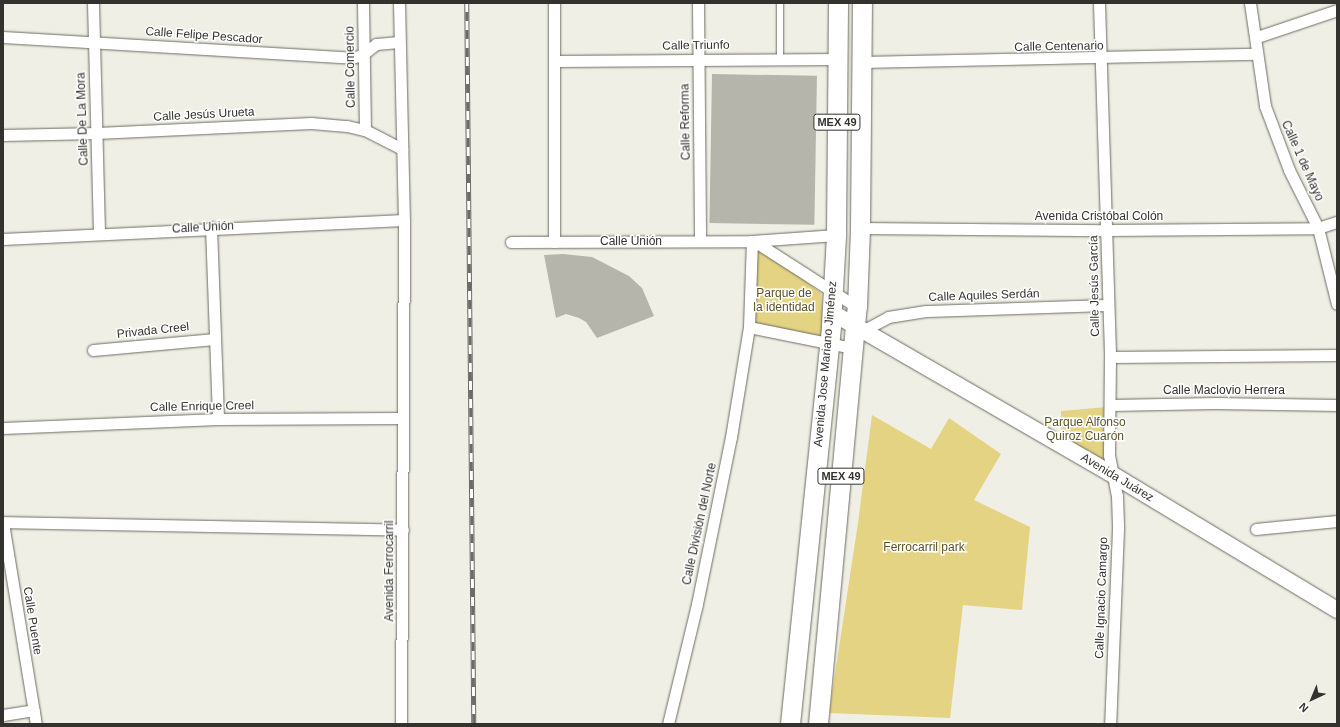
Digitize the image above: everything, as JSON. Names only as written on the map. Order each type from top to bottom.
[{"type":"highway","name":"Avenida Jose Mariano Jiménez","points":[[790,724],[829,344],[833,291],[836,235],[838,3]]},
{"type":"highway","name":"Avenida Jose Mariano Jiménez","points":[[818,724],[852,348],[858,320],[862,3]]},
{"type":"main road","points":[[831,312],[858,320]]},
{"type":"main road","name":"Avenida Juárez","points":[[858,320],[1337,610]]},
{"type":"street","name":"Calle De La Mora","points":[[93,3],[92,42],[97,134],[99,234]]},
{"type":"street","name":"Calle Comercio","points":[[363,3],[362,55],[365,130]]},
{"type":"street","name":"Avenida Ferrocarril","points":[[399,3],[404,220],[401,724]]},
{"type":"street","points":[[554,3],[556,60],[554,242]]},
{"type":"street","name":"Calle Reforma","points":[[698,3],[700,242]]},
{"type":"street","name":"Calle Jesús García","points":[[1100,3],[1103,59],[1110,357],[1110,473]]},
{"type":"street","name":"Calle 1 de Mayo","points":[[1250,3],[1257,37],[1257,54],[1265,106],[1273,133],[1318,228],[1337,304]]},
{"type":"street","points":[[1257,37],[1337,10]]},
{"type":"street","name":"Calle Felipe Pescador","points":[[3,37],[352,58],[362,55],[376,44],[399,42]]},
{"type":"street","name":"Calle Centenario","points":[[861,62],[1103,59],[1257,54]]},
{"type":"street","name":"Calle Triunfo","points":[[556,60],[698,58],[837,59]]},
{"type":"street","name":"Calle Jesús Urueta","points":[[3,135],[97,134],[311,123],[347,126],[365,130],[402,149]]},
{"type":"street","name":"Calle Unión","points":[[3,239],[211,227],[404,220]]},
{"type":"street","name":"Avenida Cristóbal Colón","points":[[860,228],[1107,230],[1318,228],[1337,222]]},
{"type":"street","points":[[211,227],[218,419]]},
{"type":"street","name":"Calle Unión","points":[[511,242],[753,241],[836,235]]},
{"type":"street","points":[[852,348],[749,327],[753,241],[833,291],[858,320]]},
{"type":"street","name":"Calle Aquiles Serdán","points":[[858,320],[888,318],[919,312],[1108,305]]},
{"type":"street","name":"Calle División del Norte","points":[[668,724],[697,604],[731,437],[749,327]]},
{"type":"street","name":"Privada Creel","points":[[93,350],[215,338]]},
{"type":"street","points":[[1110,357],[1169,354],[1337,355]]},
{"type":"street","name":"Calle Maclovio Herrera","points":[[1111,405],[1215,403],[1337,405]]},
{"type":"street","name":"Calle Enrique Creel","points":[[3,428],[218,419],[402,418]]},
{"type":"street","name":"Calle Ignacio Camargo","points":[[1110,473],[1117,496],[1118,529],[1110,724]]},
{"type":"street","points":[[1256,529],[1337,521]]},
{"type":"street","points":[[3,522],[403,530]]},
{"type":"street","name":"Calle Puente","points":[[3,522],[36,724]]},
{"type":"street","points":[[3,715],[34,710]]},
{"type":"lane","points":[[780,3],[780,58]]},
{"type":"green space","name":"Parque de la identidad","points":[[756,244],[821,293],[825,340],[752,324]]},
{"type":"green space","name":"Parque Alfonso Quiroz Cuarón","points":[[1107,407],[1106,466],[1061,439],[1061,411]]},
{"type":"green space","name":"Ferrocarril park","points":[[872,415],[931,449],[949,418],[1001,454],[974,500],[1030,527],[1022,610],[963,605],[950,718],[829,713],[858,523]]},
{"type":"building","points":[[712,74],[817,76],[814,225],[709,223]]},
{"type":"building","points":[[563,254],[592,257],[629,276],[642,288],[654,316],[597,338],[586,322],[579,318],[566,314],[556,318],[544,255]]},
{"type":"railway","points":[[467,3],[474,724]]}]
